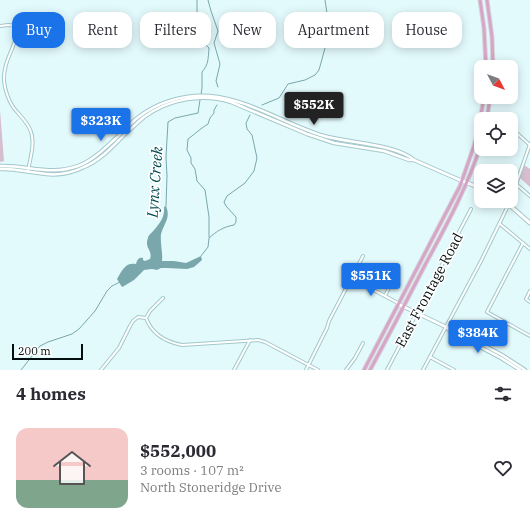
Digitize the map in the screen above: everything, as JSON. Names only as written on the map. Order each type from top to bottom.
[{"type":"main road","points":[[480,0],[484,28],[486,60]]},
{"type":"main road","points":[[487,0],[493,43],[493,60]]},
{"type":"main road","points":[[364,370],[462,181],[474,146],[483,104]]},
{"type":"main road","points":[[370,370],[467,183],[477,156]]},
{"type":"main road","points":[[462,181],[474,186]]},
{"type":"main road","points":[[516,208],[530,223]]},
{"type":"street","points":[[0,26],[12,25]]},
{"type":"street","points":[[12,48],[4,70],[5,88],[14,107],[28,125],[31,132],[33,140],[28,169]]},
{"type":"street","points":[[0,166],[53,171],[79,166],[99,154],[136,119],[151,108],[172,100],[193,97],[211,97],[230,99],[302,129],[337,140],[375,146],[410,156],[414,160],[462,181]]},
{"type":"street","points":[[518,134],[530,145],[518,178]]},
{"type":"street","points":[[0,169],[28,169]]},
{"type":"street","points":[[518,186],[530,196]]},
{"type":"street","points":[[423,370],[507,208]]},
{"type":"street","name":"East Frontage Road","points":[[387,370],[472,209]]},
{"type":"street","points":[[500,224],[530,250]]},
{"type":"street","points":[[523,243],[486,312],[530,336]]},
{"type":"street","points":[[306,370],[329,321],[363,256]]},
{"type":"street","points":[[385,296],[398,269]]},
{"type":"street","points":[[351,278],[398,304],[451,328],[498,355],[520,370]]},
{"type":"street","points":[[530,292],[526,299],[530,302]]},
{"type":"street","points":[[146,318],[150,311],[163,298]]},
{"type":"street","points":[[101,370],[120,348],[133,321],[138,317],[146,318]]},
{"type":"street","points":[[146,318],[152,329],[172,343],[182,345],[258,340],[265,342],[318,370]]},
{"type":"street","points":[[234,370],[250,340]]},
{"type":"street","points":[[346,370],[355,358],[363,343]]},
{"type":"street","points":[[498,355],[515,363],[525,370]]},
{"type":"street","points":[[430,357],[454,370]]},
{"type":"shaded area","points":[[0,110],[4,161],[0,162]]},
{"type":"shaded area","points":[[524,165],[530,169],[530,187],[520,178]]},
{"type":"water","points":[[166,206],[168,214],[161,234],[162,261],[186,263],[201,256],[202,260],[194,267],[187,269],[161,268],[157,270],[144,270],[134,280],[122,287],[117,279],[126,266],[129,264],[136,264],[140,258],[143,258],[145,261],[150,259],[151,256],[147,244],[148,237],[162,220],[164,207]]},
{"type":"waterway","name":"Lynx Creek","points":[[197,0],[197,11],[201,28],[206,45],[209,48],[207,64],[202,72],[201,95]]},
{"type":"waterway","points":[[208,0],[218,31],[214,43],[220,64],[216,81],[218,87]]},
{"type":"waterway","points":[[262,105],[279,98],[288,84],[305,80],[315,75],[319,70],[329,26],[325,0]]},
{"type":"waterway","name":"Lynx Creek","points":[[166,206],[168,122],[175,118],[198,113],[200,100]]},
{"type":"waterway","points":[[209,237],[209,217],[205,190],[197,181],[195,169],[191,163],[191,158],[187,150],[188,139],[208,124],[217,105]]},
{"type":"waterway","points":[[201,256],[208,247],[209,238],[220,230],[234,225],[236,222],[236,217],[224,202],[227,196],[245,183],[254,171],[257,158],[252,135],[247,129],[246,123],[250,115]]},
{"type":"waterway","name":"Lynx Creek","points":[[21,370],[40,346],[72,334],[79,329],[95,311],[107,291],[112,286],[120,282]]}]
